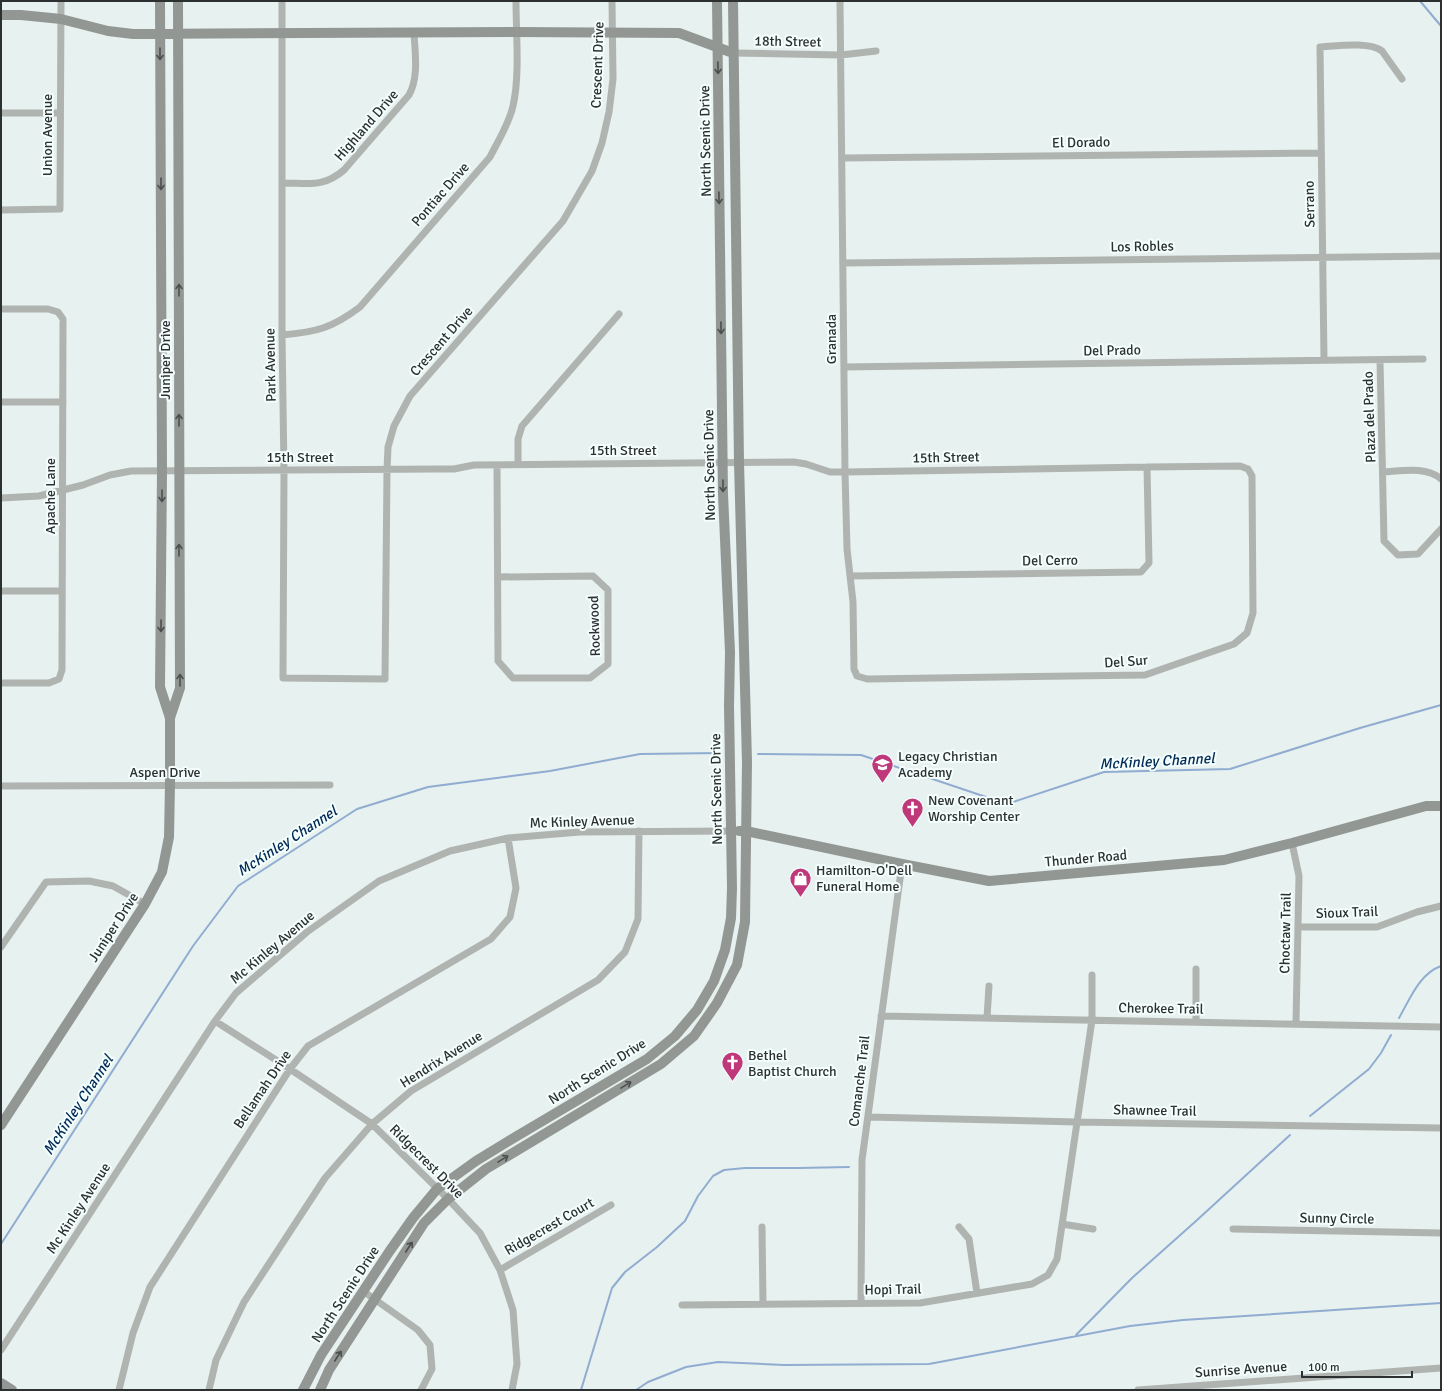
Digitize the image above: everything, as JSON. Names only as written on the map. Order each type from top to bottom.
[{"type":"street","name":"Union Avenue","points":[[1,210],[60,209],[61,1]]},
{"type":"street","name":"Juniper Drive","points":[[1,1125],[145,904],[162,872],[169,836],[170,718],[160,687],[162,471],[160,1]]},
{"type":"street","name":"Juniper Drive","points":[[170,718],[180,688],[178,1]]},
{"type":"street","name":"Park Avenue","points":[[282,1],[282,335],[284,471],[283,678],[334,679]]},
{"type":"street","name":"Pontiac Drive","points":[[282,335],[319,330],[345,318],[360,307],[490,157],[504,130],[513,107],[517,81],[516,1]]},
{"type":"street","name":"Crescent Drive","points":[[334,679],[385,679],[387,470],[388,447],[394,426],[410,396],[563,221],[592,171],[602,142],[609,112],[613,79],[612,1]]},
{"type":"street","name":"North Scenic Drive","points":[[303,1390],[321,1355],[388,1252],[438,1189],[476,1161],[647,1058],[675,1036],[697,1010],[714,981],[725,950],[731,918],[729,706],[730,652],[723,494],[717,1]]},
{"type":"street","name":"North Scenic Drive","points":[[320,1390],[329,1370],[424,1223],[448,1199],[486,1169],[661,1064],[694,1036],[717,1003],[737,965],[745,922],[747,762],[739,462],[733,1]]},
{"type":"street","name":"Granada","points":[[840,1],[845,472],[847,549],[853,602],[854,669],[857,676]]},
{"type":"street","points":[[1,15],[21,15],[61,19],[108,31],[133,34],[516,32],[679,33],[733,53]]},
{"type":"street","name":"Highland Drive","points":[[282,183],[321,183],[335,178],[344,170],[413,88],[415,78],[414,33]]},
{"type":"street","name":"Serrano","points":[[1324,360],[1320,46],[1368,46],[1378,48],[1382,51],[1402,79]]},
{"type":"street","name":"18th Street","points":[[733,53],[841,55],[876,51]]},
{"type":"street","points":[[1,113],[60,113]]},
{"type":"street","name":"El Dorado","points":[[842,158],[1321,153]]},
{"type":"street","points":[[161,252],[179,252]]},
{"type":"street","name":"Los Robles","points":[[843,263],[1441,256]]},
{"type":"street","name":"Apache Lane","points":[[1,309],[48,309],[58,312],[63,319],[62,670],[59,679],[49,683],[1,683]]},
{"type":"street","points":[[518,464],[518,440],[522,426],[619,314]]},
{"type":"street","name":"Del Prado","points":[[844,367],[1423,359]]},
{"type":"street","name":"Plaza del Prado","points":[[1380,360],[1384,472],[1384,541],[1398,555],[1418,554],[1441,530]]},
{"type":"street","points":[[1,402],[63,402]]},
{"type":"street","name":"15th Street","points":[[1,498],[40,496],[83,485],[110,475],[131,471],[387,470],[449,469],[474,465],[739,462],[794,462],[806,464],[830,472],[1240,466],[1248,469]]},
{"type":"street","name":"Rockwood","points":[[497,465],[498,660],[513,678],[590,678],[608,664],[608,590],[593,576],[498,577]]},
{"type":"street","name":"Del Cerro","points":[[851,576],[1141,572],[1149,563],[1147,467]]},
{"type":"street","name":"Del Sur","points":[[857,676],[867,679],[1145,675],[1234,644],[1247,633],[1253,613],[1252,476],[1248,469]]},
{"type":"street","name":"Plaza del Prado","points":[[1384,472],[1418,470],[1437,475],[1441,479]]},
{"type":"street","points":[[1,591],[62,591]]},
{"type":"street","points":[[730,652],[743,652]]},
{"type":"street","name":"Aspen Drive","points":[[1,786],[170,784],[330,785]]},
{"type":"street","name":"Thunder Road","points":[[731,831],[746,831],[988,881],[1224,860],[1292,844],[1426,806],[1441,806]]},
{"type":"street","name":"Hendrix Avenue","points":[[209,1390],[216,1360],[244,1302],[325,1178],[372,1124],[411,1091],[598,980],[625,952],[638,920],[639,831]]},
{"type":"street","name":"Mc Kinley Avenue","points":[[1,1350],[215,1021],[236,993],[301,937],[379,881],[450,851],[508,838],[580,832],[731,831]]},
{"type":"street","name":"Bellamah Drive","points":[[119,1390],[134,1333],[150,1287],[290,1069],[308,1046],[491,939],[510,917],[516,888],[508,838]]},
{"type":"street","name":"Choctaw Trail","points":[[1292,844],[1299,876],[1296,1023]]},
{"type":"street","name":"Comanche Trail","points":[[861,1303],[861,1170],[902,864]]},
{"type":"street","points":[[1,947],[46,882],[90,881],[114,886],[145,904]]},
{"type":"street","name":"Sioux Trail","points":[[1298,927],[1377,927],[1417,912],[1441,906]]},
{"type":"street","points":[[1196,970],[1196,1021]]},
{"type":"street","name":"Hopi Trail","points":[[682,1306],[920,1303],[1032,1284],[1048,1275],[1057,1259],[1092,1020],[1092,975]]},
{"type":"street","points":[[987,1018],[988,986]]},
{"type":"street","name":"Cherokee Trail","points":[[881,1016],[1441,1027]]},
{"type":"street","name":"Ridgecrest Drive","points":[[215,1021],[372,1124],[480,1233],[500,1270],[513,1310],[517,1364],[512,1390]]},
{"type":"street","points":[[606,1083],[613,1093]]},
{"type":"street","name":"Shawnee Trail","points":[[868,1117],[1441,1128]]},
{"type":"street","name":"Ridgecrest Court","points":[[500,1270],[611,1205]]},
{"type":"street","points":[[1062,1224],[1093,1229]]},
{"type":"street","points":[[762,1227],[763,1304]]},
{"type":"street","points":[[960,1227],[969,1239],[977,1293]]},
{"type":"street","name":"Sunny Circle","points":[[1233,1229],[1441,1233]]},
{"type":"street","points":[[363,1291],[418,1330],[430,1345],[432,1369],[421,1390]]},
{"type":"street","name":"Sunrise Avenue","points":[[1138,1390],[1441,1368]]},
{"type":"street","points":[[1,1383],[12,1390]]},
{"type":"waterway","points":[[1420,1],[1441,26]]},
{"type":"waterway","name":"McKinley Channel","points":[[758,754],[861,755],[1007,804],[1104,772],[1230,769],[1360,728],[1441,705]]},
{"type":"waterway","name":"McKinley Channel","points":[[1,1244],[193,946],[238,886],[357,809],[428,787],[550,771],[640,754],[721,753]]},
{"type":"waterway","points":[[1399,1018],[1411,995],[1421,981],[1433,970],[1441,966]]},
{"type":"waterway","points":[[1310,1116],[1369,1069],[1381,1053],[1391,1035]]},
{"type":"waterway","points":[[1076,1335],[1132,1278],[1290,1135]]},
{"type":"waterway","points":[[581,1390],[612,1288],[625,1272],[657,1247],[685,1221],[698,1196],[713,1176],[724,1170],[745,1168],[849,1167]]},
{"type":"waterway","points":[[636,1390],[648,1382],[686,1367],[718,1362],[784,1365],[929,1364],[1130,1326],[1183,1320],[1441,1303]]},
{"type":"place","name":"Legacy Christian Academy","points":[[882,784]]},
{"type":"place","name":"New Covenant Worship Center","points":[[913,828]]},
{"type":"place","name":"Hamilton-O'Dell Funeral Home","points":[[800,898]]},
{"type":"place","name":"Bethel Baptist Church","points":[[732,1082]]}]
